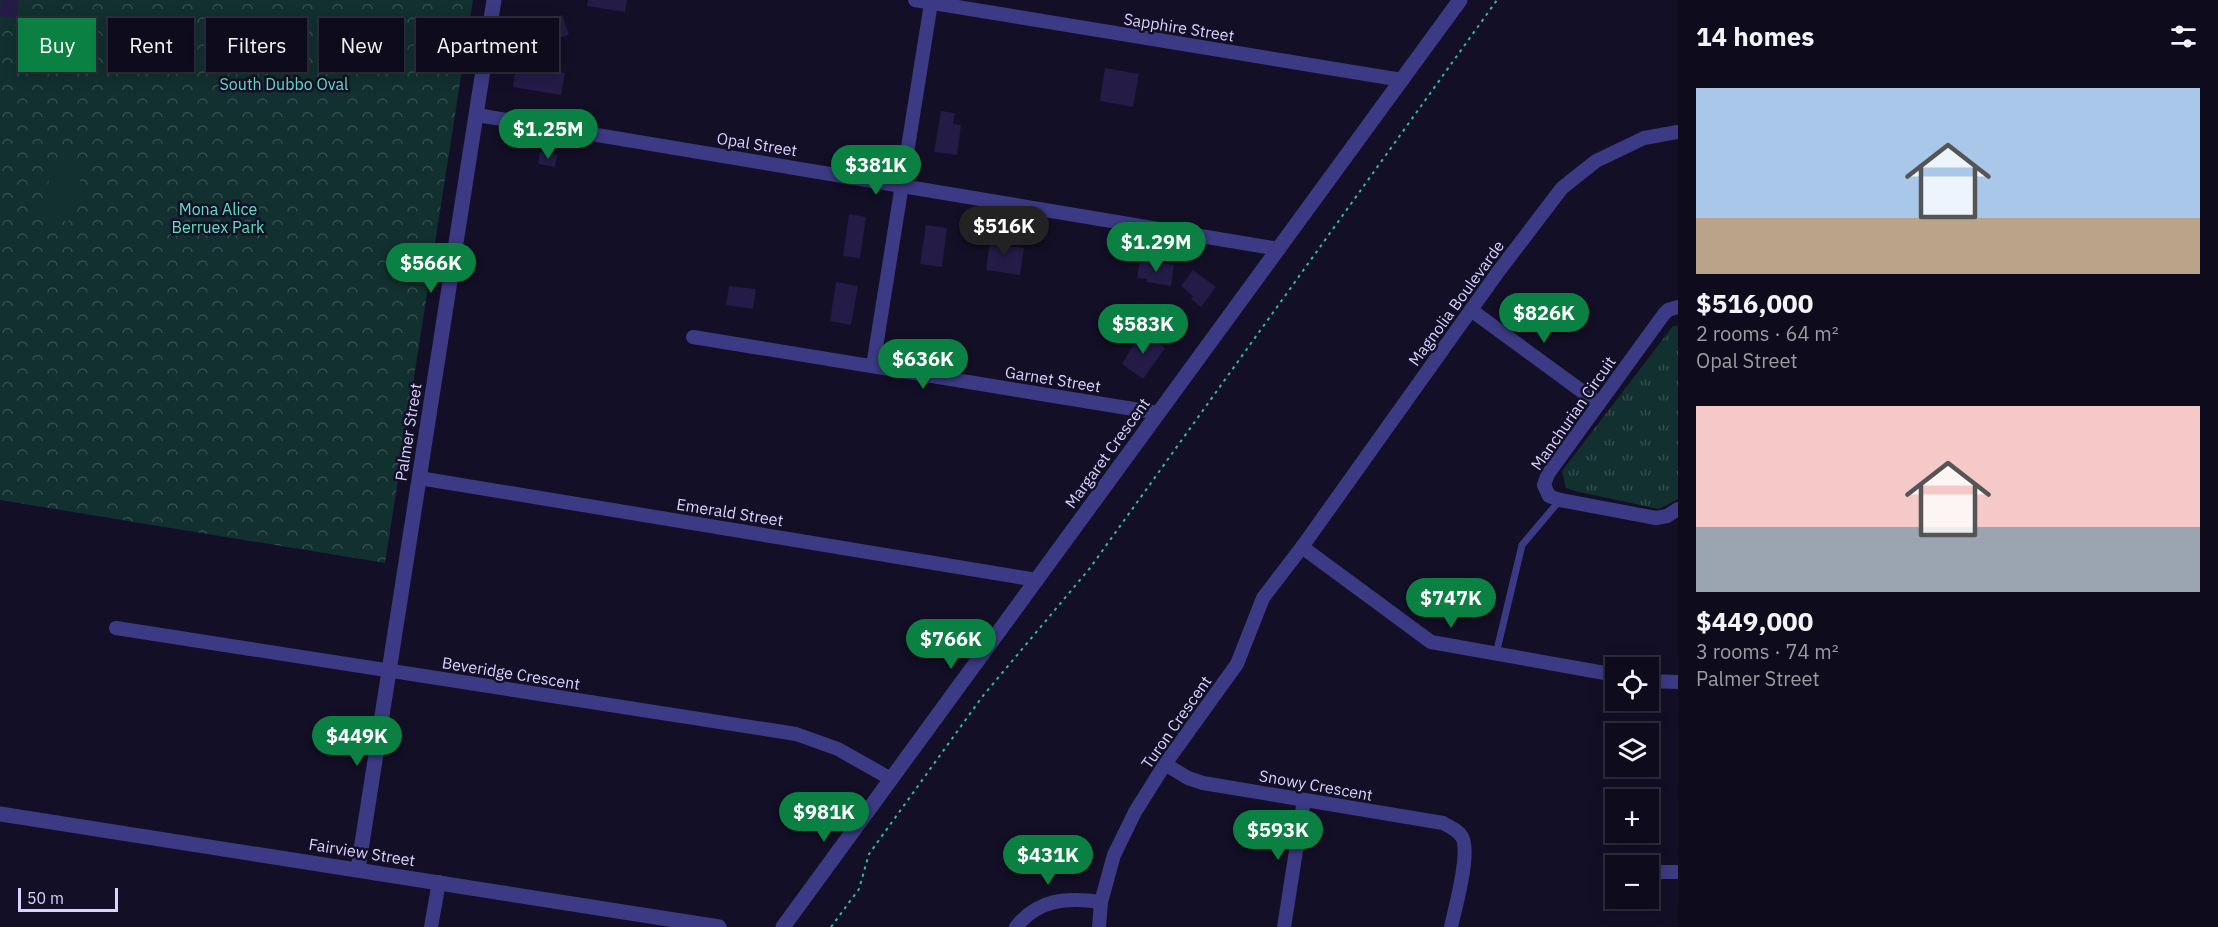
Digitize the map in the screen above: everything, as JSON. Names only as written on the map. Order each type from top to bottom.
[{"type":"street","name":"Palmer Street","points":[[358,869],[494,0]]},
{"type":"street","name":"Sapphire Street","points":[[915,0],[1402,80]]},
{"type":"street","name":"Margaret Crescent","points":[[783,927],[1460,0]]},
{"type":"street","points":[[873,366],[931,3]]},
{"type":"street","name":"Opal Street","points":[[477,115],[902,184],[1279,249]]},
{"type":"street","name":"Magnolia Boulevarde","points":[[1302,547],[1547,205],[1562,188],[1596,161],[1644,138],[1678,132]]},
{"type":"street","name":"Manchurian Circuit","points":[[1560,500],[1549,496],[1544,485],[1548,474],[1664,314],[1678,307]]},
{"type":"street","points":[[1471,310],[1598,404]]},
{"type":"street","name":"Garnet Street","points":[[693,337],[1158,413]]},
{"type":"street","name":"Emerald Street","points":[[418,477],[1037,579]]},
{"type":"street","points":[[1560,500],[1656,518],[1667,516],[1678,508]]},
{"type":"street","points":[[1302,547],[1431,642],[1605,673]]},
{"type":"street","name":"Turon Crescent","points":[[1099,927],[1101,902],[1114,855],[1135,812],[1165,764],[1237,664],[1263,598],[1302,547]]},
{"type":"street","name":"Beveridge Crescent","points":[[116,628],[796,734],[838,749],[891,779]]},
{"type":"street","points":[[1659,681],[1678,682]]},
{"type":"street","name":"Snowy Crescent","points":[[1165,764],[1188,778],[1203,783],[1443,823],[1466,834],[1465,856],[1451,927]]},
{"type":"street","points":[[1284,927],[1304,800]]},
{"type":"street","name":"Fairview Street","points":[[0,815],[719,927]]},
{"type":"street","points":[[1659,872],[1678,872]]},
{"type":"street","points":[[431,927],[439,882]]},
{"type":"street","points":[[1016,927],[1033,910],[1054,901],[1071,899],[1101,902]]},
{"type":"lane","points":[[1496,654],[1522,545],[1560,500]]},
{"type":"path","points":[[831,927],[859,889],[869,854],[969,715],[1090,568],[1497,0]]},
{"type":"green space","name":"Mona Alice Berruex Park","points":[[0,0],[473,0],[470,18],[416,18],[416,72],[462,72],[385,563],[0,500]]},
{"type":"green space","points":[[55,159],[84,167],[68,222],[40,214]]},
{"type":"green space","points":[[1673,326],[1678,326],[1678,499],[1659,509],[1566,488],[1562,471]]},
{"type":"building","points":[[1,0],[19,0],[16,18],[0,16]]},
{"type":"building","points":[[588,0],[627,0],[625,12],[587,6]]},
{"type":"building","points":[[562,15],[569,35],[559,38],[559,18],[552,18]]},
{"type":"building","points":[[1105,68],[1139,74],[1133,107],[1100,101]]},
{"type":"building","points":[[515,72],[565,73],[561,95],[513,87]]},
{"type":"building","points":[[941,111],[955,113],[953,124],[961,125],[957,155],[934,152]]},
{"type":"building","points":[[540,152],[557,155],[555,167],[538,164]]},
{"type":"building","points":[[849,214],[866,217],[860,258],[843,256]]},
{"type":"building","points":[[926,225],[947,228],[942,267],[920,264]]},
{"type":"building","points":[[991,235],[1003,237],[1002,245],[1024,248],[1020,275],[986,270]]},
{"type":"building","points":[[1140,260],[1174,265],[1171,286],[1137,278]]},
{"type":"building","points":[[1193,270],[1216,287],[1201,307],[1181,286]]},
{"type":"building","points":[[836,282],[858,286],[851,325],[830,321]]},
{"type":"building","points":[[729,286],[756,289],[753,309],[726,305]]},
{"type":"building","points":[[1142,331],[1165,348],[1143,379],[1122,364]]},
{"type":"park label","name":"South Dubbo Oval","points":[[284,84]]}]
